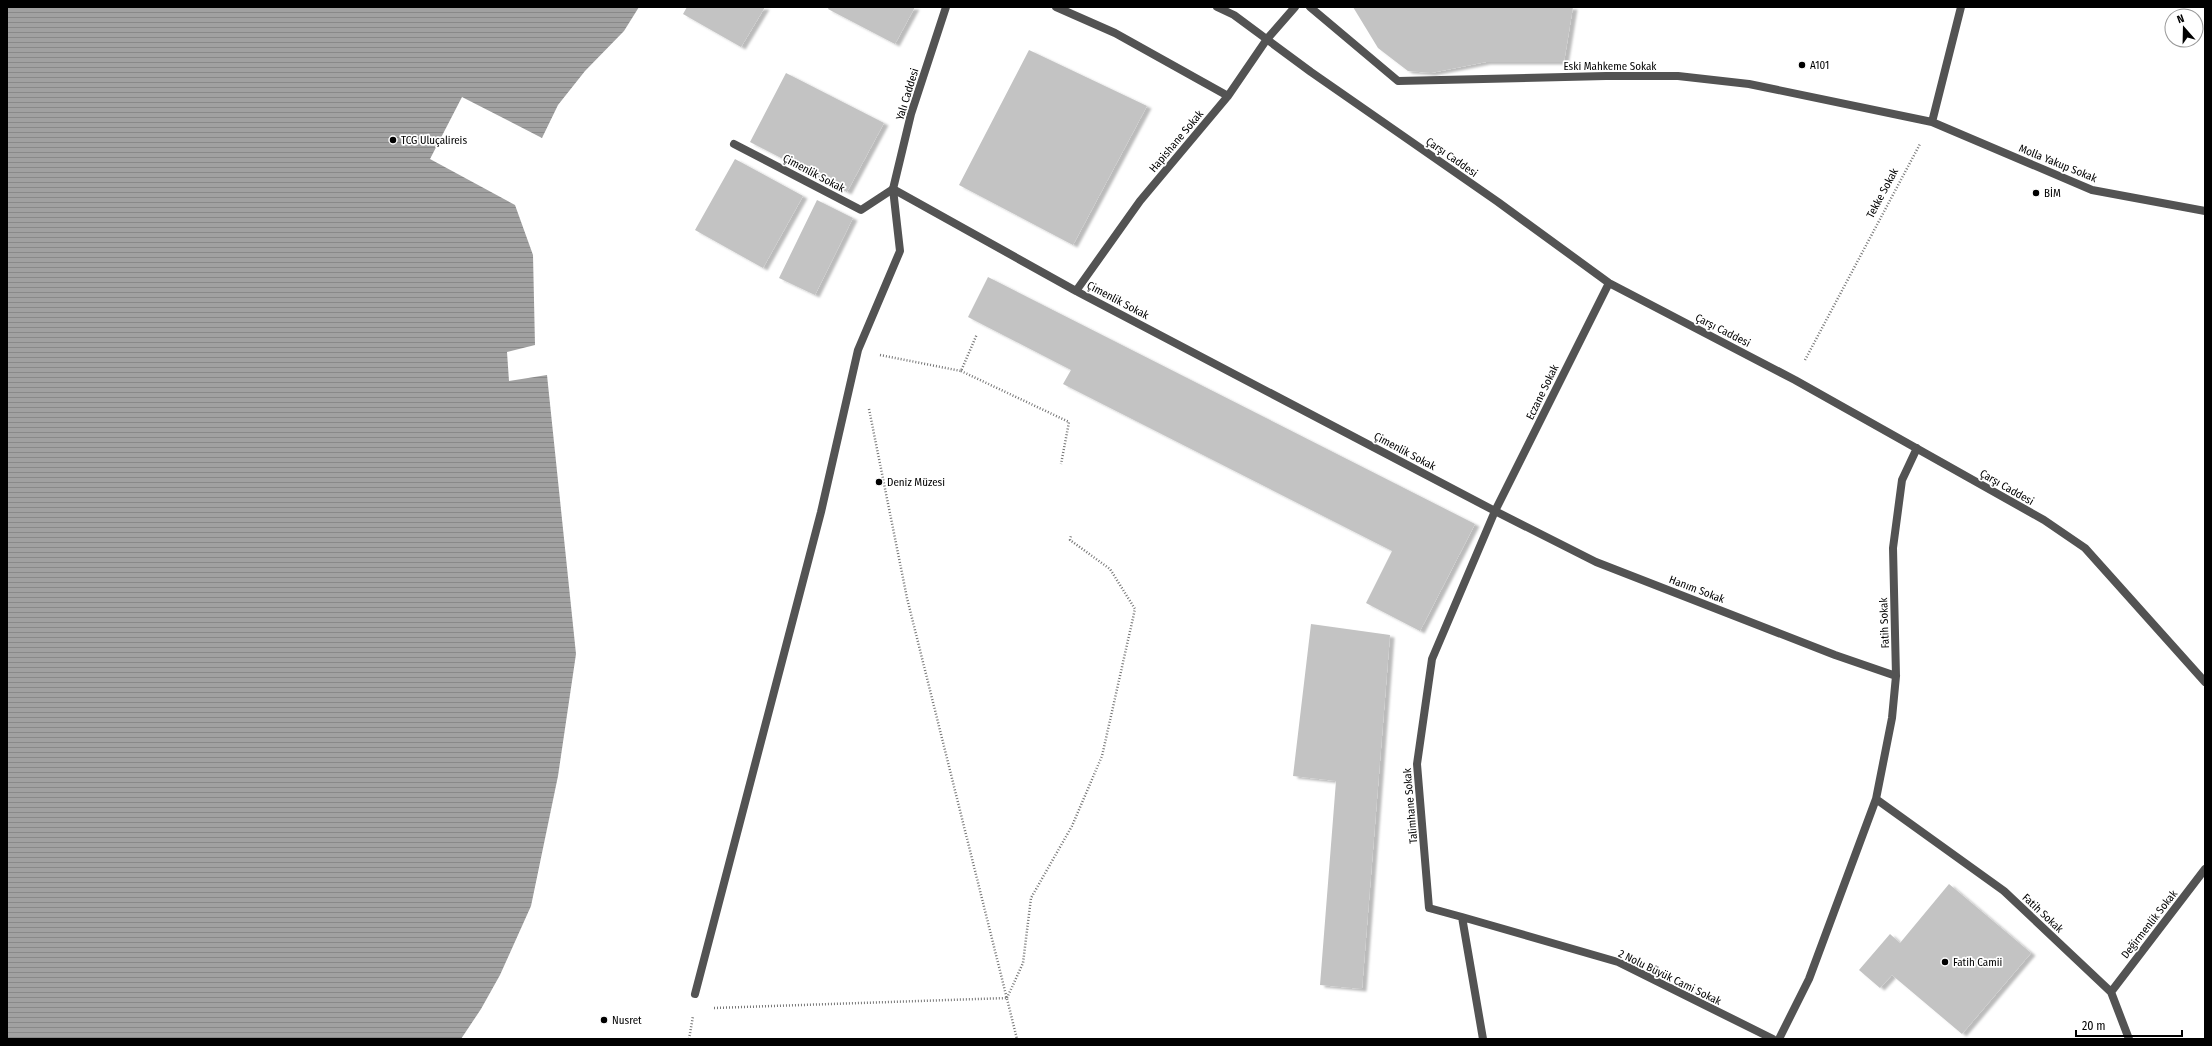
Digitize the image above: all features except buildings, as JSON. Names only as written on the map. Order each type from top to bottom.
[{"type":"street","name":"Yalı Caddesi","points":[[893,189],[912,114],[946,7]]},
{"type":"street","points":[[1056,7],[1115,33],[1228,96]]},
{"type":"street","name":"Çarşı Caddesi","points":[[1217,7],[1234,16],[1267,39],[1498,202],[1609,283],[1794,380],[2044,520],[2086,548],[2205,682]]},
{"type":"street","name":"Hapishane Sokak","points":[[1076,291],[1140,201],[1228,96],[1267,39],[1295,7]]},
{"type":"street","name":"Eski Mahkeme Sokak","points":[[1310,7],[1398,81],[1606,76],[1678,76],[1749,84],[1932,122]]},
{"type":"street","points":[[1932,122],[1962,7]]},
{"type":"street","name":"Molla Yakup Sokak","points":[[1932,122],[2092,190],[2205,211]]},
{"type":"street","name":"Çimenlik Sokak","points":[[734,144],[861,210],[893,189],[1076,291],[1495,511]]},
{"type":"street","points":[[695,994],[822,512],[858,350],[900,251],[893,189]]},
{"type":"street","name":"Eczane Sokak","points":[[1495,511],[1609,283]]},
{"type":"street","name":"Fatih Sokak","points":[[1779,1039],[1809,979],[1876,799],[1892,718],[1896,676],[1893,548],[1902,480],[1916,448]]},
{"type":"street","name":"Hanım Sokak","points":[[1495,511],[1596,562],[1835,655],[1896,676]]},
{"type":"street","name":"Talimhane Sokak","points":[[1462,917],[1429,908],[1417,764],[1432,659],[1495,511]]},
{"type":"street","name":"Fatih Sokak","points":[[1876,799],[2004,891],[2111,992],[2130,1039]]},
{"type":"street","name":"Değirmenlik Sokak","points":[[2111,992],[2205,869]]},
{"type":"street","points":[[1462,917],[1483,1039]]},
{"type":"street","name":"2 Nolu Büyük Cami Sokak","points":[[1462,917],[1618,962],[1773,1039]]},
{"type":"path","name":"Tekke Sokak","points":[[1794,380],[1932,122]]},
{"type":"path","points":[[961,371],[977,334]]},
{"type":"path","points":[[858,350],[961,371],[1069,422],[1061,464]]},
{"type":"path","points":[[868,404],[907,598],[1017,1039]]},
{"type":"path","points":[[1007,998],[1023,963],[1031,898],[1072,826],[1102,756],[1134,609],[1110,570],[1070,540],[1071,536]]},
{"type":"path","points":[[709,1008],[1007,998]]},
{"type":"path","points":[[689,1039],[694,1009]]},
{"type":"shaded area","points":[[7,7],[639,7],[624,31],[585,71],[558,105],[542,138],[462,97],[430,159],[515,205],[533,255],[535,345],[507,352],[509,381],[547,375],[576,654],[558,776],[531,906],[500,975],[481,1009],[461,1039],[7,1039]]},
{"type":"place","name":"A101","points":[[1802,65]]},
{"type":"place","name":"TCG Uluçalireis","points":[[393,140]]},
{"type":"place","name":"BİM","points":[[2036,193]]},
{"type":"place","name":"Deniz Müzesi","points":[[879,482]]},
{"type":"place","name":"Fatih Camii","points":[[1945,962]]},
{"type":"place","name":"Nusret","points":[[604,1020]]}]
